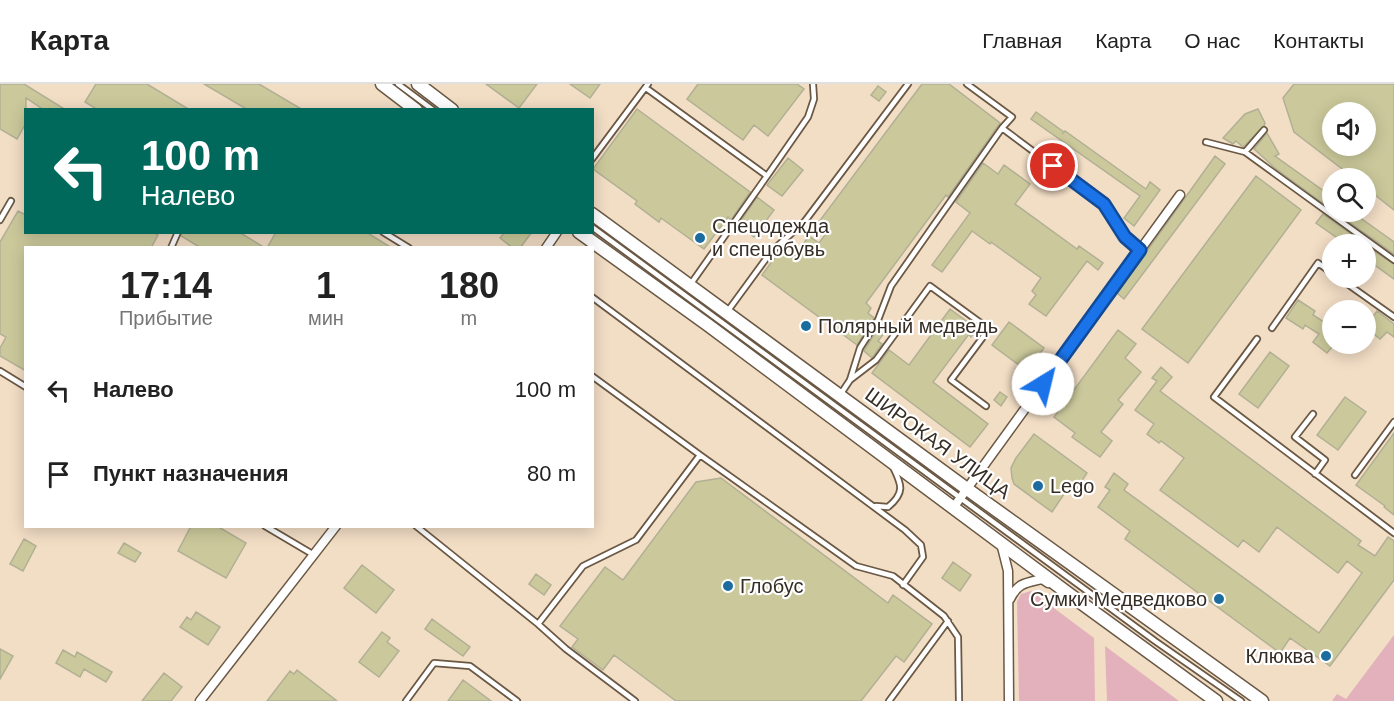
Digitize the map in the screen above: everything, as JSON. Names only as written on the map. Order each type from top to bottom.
[{"type":"main road","points":[[382,84],[413,108]]},
{"type":"main road","points":[[418,84],[449,108]]},
{"type":"main road","name":"ШИРОКАЯ УЛИЦА","points":[[594,215],[839,395],[960,498],[1001,543],[1216,701]]},
{"type":"main road","name":"ШИРОКАЯ УЛИЦА","points":[[582,234],[888,460],[960,498],[1262,701]]},
{"type":"street","points":[[960,498],[1180,195]]},
{"type":"street","points":[[200,701],[334,528]]},
{"type":"street","points":[[1001,543],[1008,571],[1009,701]]},
{"type":"street","points":[[1008,602],[1015,589],[1042,579],[1069,594]]},
{"type":"lane","points":[[398,84],[430,108]]},
{"type":"lane","points":[[690,285],[808,117],[814,99],[813,84]]},
{"type":"lane","points":[[727,312],[774,249],[805,221],[908,84]]},
{"type":"lane","points":[[850,380],[860,348],[878,320],[891,286],[1012,117],[966,84]]},
{"type":"lane","points":[[594,156],[647,86],[767,176]]},
{"type":"lane","points":[[1002,128],[1104,204],[1125,237],[1140,250]]},
{"type":"lane","points":[[1245,152],[1264,130]]},
{"type":"lane","points":[[1206,142],[1245,152],[1394,260]]},
{"type":"lane","points":[[0,220],[11,201]]},
{"type":"lane","name":"ШИРОКАЯ УЛИЦА","points":[[594,228],[1155,641],[1241,701]]},
{"type":"lane","points":[[386,234],[406,246]]},
{"type":"lane","points":[[1272,328],[1318,263],[1322,266]]},
{"type":"lane","points":[[839,395],[850,380],[876,360],[930,286],[989,329],[951,380],[986,406]]},
{"type":"lane","points":[[1352,288],[1394,317]]},
{"type":"lane","points":[[594,298],[874,506],[921,544],[923,557],[903,585]]},
{"type":"lane","points":[[1257,339],[1214,397],[1394,533]]},
{"type":"lane","points":[[0,371],[24,386]]},
{"type":"lane","points":[[594,377],[856,566],[893,576],[944,616],[958,637],[960,701]]},
{"type":"lane","points":[[1313,414],[1295,437],[1325,460],[1315,474]]},
{"type":"lane","points":[[1355,475],[1394,422]]},
{"type":"lane","points":[[538,624],[583,566],[636,540],[700,455]]},
{"type":"lane","points":[[874,506],[888,507],[900,492],[900,482],[888,460]]},
{"type":"lane","points":[[268,528],[314,555]]},
{"type":"lane","points":[[418,528],[566,649],[635,701]]},
{"type":"lane","points":[[424,533],[428,528]]},
{"type":"lane","points":[[890,701],[948,621]]},
{"type":"lane","points":[[406,701],[434,663],[470,666],[516,701]]},
{"type":"shaded area","points":[[1031,591],[1094,638],[1095,701],[1019,701],[1017,602],[1021,594]]},
{"type":"shaded area","points":[[1394,635],[1394,701],[1332,701],[1337,694],[1346,699]]},
{"type":"shaded area","points":[[1105,646],[1179,701],[1107,701]]},
{"type":"building","points":[[0,84],[24,84],[63,108],[41,108],[26,98],[24,127],[17,139],[0,129]]},
{"type":"building","points":[[96,84],[147,84],[187,108],[95,108],[85,102]]},
{"type":"building","points":[[204,84],[259,84],[300,108],[245,108]]},
{"type":"building","points":[[486,84],[537,84],[519,108]]},
{"type":"building","points":[[570,84],[600,84],[590,98]]},
{"type":"building","points":[[698,84],[797,84],[804,89],[768,136],[754,125],[743,140],[687,99]]},
{"type":"building","points":[[922,84],[949,84],[1000,123],[948,197],[946,195],[866,303],[871,308],[868,313],[874,318],[857,345],[762,275],[781,249],[793,258],[809,236],[819,243],[828,231],[818,223]]},
{"type":"building","points":[[1294,84],[1394,84],[1394,210],[1376,196],[1376,168],[1341,168],[1325,156],[1376,156],[1376,102],[1322,102],[1322,153],[1294,132],[1283,98]]},
{"type":"building","points":[[878,86],[886,92],[879,101],[871,95]]},
{"type":"building","points":[[637,109],[750,192],[731,220],[728,217],[704,249],[661,218],[659,222],[635,204],[637,201],[594,168]]},
{"type":"building","points":[[1258,109],[1265,123],[1264,126],[1243,147],[1236,141],[1233,144],[1223,138],[1245,114]]},
{"type":"building","points":[[1036,112],[1146,189],[1150,182],[1160,190],[1134,226],[1124,218],[1140,196],[1031,119]]},
{"type":"building","points":[[1267,133],[1279,154],[1275,156],[1322,190],[1322,203],[1275,168],[1254,149]]},
{"type":"building","points":[[1215,156],[1225,164],[1124,299],[1117,293]]},
{"type":"building","points":[[788,158],[803,170],[782,196],[767,185]]},
{"type":"building","points":[[983,163],[998,174],[1004,165],[1030,184],[1015,204],[1077,249],[1079,246],[1103,263],[1098,270],[1087,261],[1046,316],[1029,304],[1036,295],[1032,291],[1041,278],[972,231],[942,272],[932,265],[970,213],[956,202]]},
{"type":"building","points":[[1256,176],[1301,210],[1188,363],[1142,329]]},
{"type":"building","points":[[757,197],[774,210],[754,237],[738,225]]},
{"type":"building","points":[[18,211],[24,214],[24,234],[158,235],[152,246],[24,246],[24,370],[0,356],[0,348],[6,337],[0,334],[0,242]]},
{"type":"building","points":[[1322,215],[1322,222],[1334,222],[1351,234],[1332,234],[1316,223]]},
{"type":"building","points":[[1349,222],[1366,222],[1394,242],[1394,254],[1376,241],[1376,234],[1366,234]]},
{"type":"building","points":[[182,234],[242,234],[262,246],[198,246],[181,236]]},
{"type":"building","points":[[275,234],[369,234],[389,246],[268,246]]},
{"type":"building","points":[[503,234],[530,234],[522,246],[510,246],[500,238]]},
{"type":"building","points":[[1376,252],[1394,264],[1394,279],[1376,266]]},
{"type":"building","points":[[1298,300],[1315,311],[1313,315],[1322,321],[1322,349],[1313,342],[1319,334],[1305,325],[1303,329],[1286,318]]},
{"type":"building","points":[[950,309],[977,329],[971,337],[969,334],[933,382],[988,424],[970,447],[872,373],[889,350],[909,365]]},
{"type":"building","points":[[1376,312],[1394,324],[1394,337],[1387,332],[1380,339],[1376,336]]},
{"type":"building","points":[[1009,322],[1044,348],[1027,371],[992,345]]},
{"type":"building","points":[[881,323],[888,328],[878,341],[882,344],[872,358],[864,351]]},
{"type":"building","points":[[1118,330],[1136,344],[1125,358],[1141,372],[1118,400],[1123,404],[1101,432],[1112,441],[1100,457],[1072,437],[1075,433],[1054,417]]},
{"type":"building","points":[[1270,352],[1289,366],[1258,408],[1239,394]]},
{"type":"building","points":[[1161,367],[1172,377],[1160,391],[1361,541],[1358,545],[1375,556],[1388,537],[1394,541],[1394,580],[1330,666],[1290,638],[1280,653],[1125,539],[1130,531],[1098,507],[1110,490],[1105,487],[1114,473],[1128,484],[1124,490],[1319,633],[1362,573],[1347,561],[1338,573],[1277,527],[1259,552],[1243,540],[1238,547],[1160,490],[1184,458],[1147,434],[1154,424],[1135,410],[1157,381],[1152,378]]},
{"type":"building","points":[[1000,392],[1007,397],[1001,406],[994,400]]},
{"type":"building","points":[[1345,397],[1366,412],[1338,450],[1317,435]]},
{"type":"building","points":[[1394,433],[1394,515],[1356,485]]},
{"type":"building","points":[[1034,434],[1087,473],[1076,490],[1070,485],[1052,512],[1014,484],[1012,478],[1011,468],[1016,458]]},
{"type":"building","name":"Глобус","points":[[721,478],[888,603],[893,595],[932,624],[904,662],[896,656],[861,701],[676,701],[614,655],[603,670],[572,647],[578,639],[560,626],[605,567],[623,580],[696,482]]},
{"type":"building","points":[[190,528],[220,528],[246,543],[226,578],[178,551]]},
{"type":"building","points":[[24,539],[36,546],[23,571],[10,564]]},
{"type":"building","points":[[124,543],[141,553],[135,562],[118,553]]},
{"type":"building","points":[[953,562],[971,575],[960,591],[942,578]]},
{"type":"building","points":[[362,565],[394,590],[376,613],[344,588]]},
{"type":"building","points":[[536,574],[551,585],[544,595],[529,584]]},
{"type":"building","points":[[196,612],[220,627],[208,645],[180,627],[187,617],[191,620]]},
{"type":"building","points":[[432,619],[470,647],[463,656],[425,629]]},
{"type":"building","points":[[382,632],[390,638],[387,642],[399,651],[379,677],[359,662]]},
{"type":"building","points":[[0,649],[13,656],[0,679]]},
{"type":"building","points":[[63,650],[75,657],[77,652],[112,672],[106,682],[84,669],[80,677],[56,663]]},
{"type":"building","points":[[297,670],[337,701],[267,701],[290,671],[294,674]]},
{"type":"building","points":[[164,673],[182,687],[171,701],[142,701]]},
{"type":"building","points":[[463,680],[491,701],[448,701]]},
{"type":"place","name":"Спецодежда и спецобувь","points":[[700,238]]},
{"type":"place","name":"Полярный медведь","points":[[806,326]]},
{"type":"place","name":"Lego","points":[[1038,486]]},
{"type":"place","name":"Глобус","points":[[728,586]]},
{"type":"place","name":"Сумки Медведково","points":[[1219,599]]},
{"type":"place","name":"Клюква","points":[[1326,656]]},
{"type":"route","points":[[1043,384],[1140,250],[1125,237],[1104,204],[1053,166]]}]
